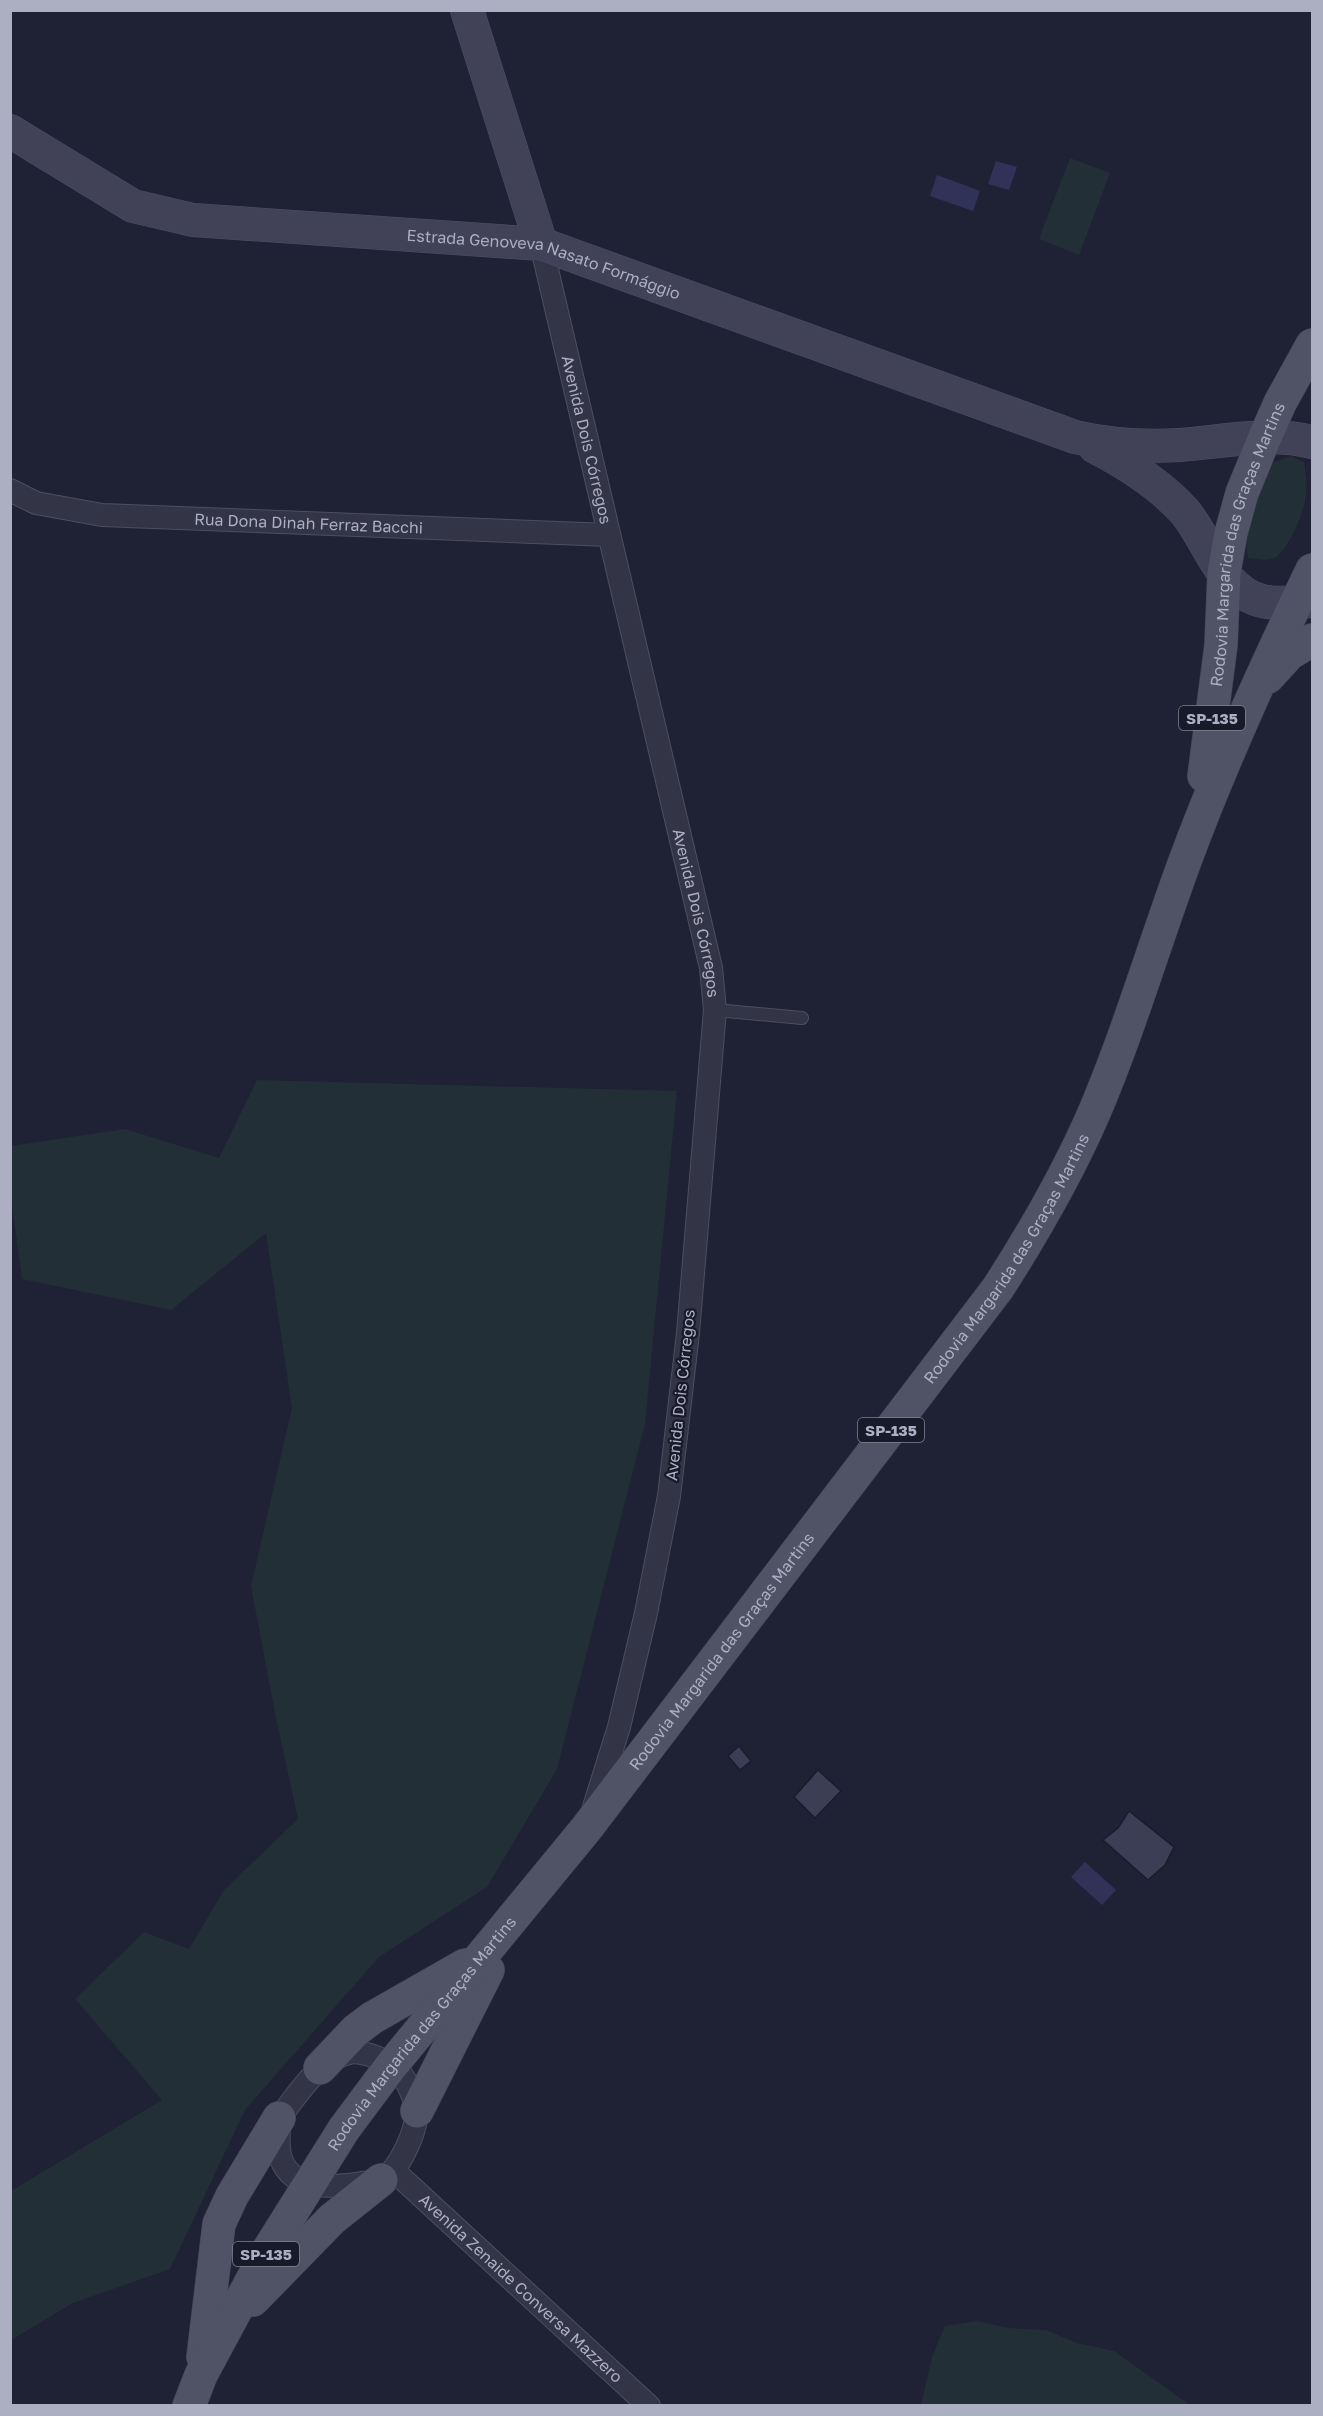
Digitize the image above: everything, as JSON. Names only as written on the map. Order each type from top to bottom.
[{"type":"main road","name":"Rodovia Margarida das Graças Martins","points":[[1185,860],[1197,816],[1210,741],[1224,610],[1224,573],[1231,533],[1242,493],[1265,437],[1280,403],[1312,345]]},
{"type":"main road","name":"Rodovia Margarida das Graças Martins","points":[[196,2395],[227,2327],[267,2252],[344,2129],[391,2066],[586,1829],[949,1354],[998,1288],[1036,1230],[1094,1113],[1185,860],[1244,713],[1304,602],[1312,570]]},
{"type":"main road","points":[[1244,713],[1282,660],[1312,640]]},
{"type":"main road","points":[[320,2068],[356,2030],[372,2018],[490,1948],[491,1963],[417,2111]]},
{"type":"main road","points":[[196,2395],[219,2224],[232,2196],[279,2118]]},
{"type":"main road","points":[[227,2327],[333,2219],[387,2175]]},
{"type":"street","name":"Avenida Dois Córregos","points":[[466,10],[541,244],[711,968],[715,1010],[688,1333],[669,1496],[646,1613],[619,1727],[586,1829]]},
{"type":"street","name":"Estrada Genoveva Nasato Formággio","points":[[10,131],[133,206],[193,220],[541,244],[1075,437],[1140,472],[1174,501],[1200,533],[1224,573],[1247,595],[1260,601],[1304,602]]},
{"type":"street","name":"Estrada Genoveva Nasato Formággio","points":[[1075,437],[1116,444],[1148,446],[1265,437],[1288,437],[1312,442]]},
{"type":"street","name":"Rua Dona Dinah Ferraz Bacchi","points":[[10,490],[36,502],[102,515],[609,535]]},
{"type":"street","points":[[353,2052],[372,2055],[391,2066],[402,2075],[412,2093],[417,2111],[408,2148],[387,2175],[335,2187],[309,2184],[289,2172],[281,2159],[279,2118],[320,2068],[338,2055],[353,2052]]},
{"type":"street","name":"Avenida Zenaide Conversa Mazzero","points":[[387,2175],[650,2406]]},
{"type":"lane","points":[[715,1010],[802,1018]]},
{"type":"shaded area","points":[[1070,158],[1110,173],[1079,255],[1039,239]]},
{"type":"shaded area","points":[[1291,456],[1304,462],[1307,482],[1305,502],[1296,529],[1281,553],[1273,559],[1248,558],[1246,543],[1260,480],[1272,463]]},
{"type":"shaded area","points":[[257,1080],[677,1091],[645,1424],[557,1769],[487,1887],[379,1957],[245,2110],[170,2269],[73,2303],[11,2340],[11,2191],[162,2100],[75,1999],[144,1932],[189,1949],[224,1890],[298,1819],[251,1586],[292,1408],[266,1233],[171,1310],[22,1279],[11,1196],[11,1146],[125,1129],[219,1158]]},
{"type":"shaded area","points":[[977,2321],[1008,2328],[1046,2330],[1077,2343],[1114,2351],[1190,2405],[921,2405],[932,2357],[945,2326]]},
{"type":"water","points":[[996,161],[1017,167],[1009,190],[988,184]]},
{"type":"water","points":[[937,175],[980,191],[973,211],[930,196]]},
{"type":"water","points":[[1085,1862],[1116,1890],[1102,1905],[1071,1877]]},
{"type":"building","points":[[739,1746],[751,1761],[740,1770],[728,1756]]},
{"type":"building","points":[[818,1770],[841,1791],[815,1818],[794,1797]]},
{"type":"building","points":[[1129,1811],[1174,1847],[1165,1865],[1148,1880],[1103,1840],[1118,1828]]}]
